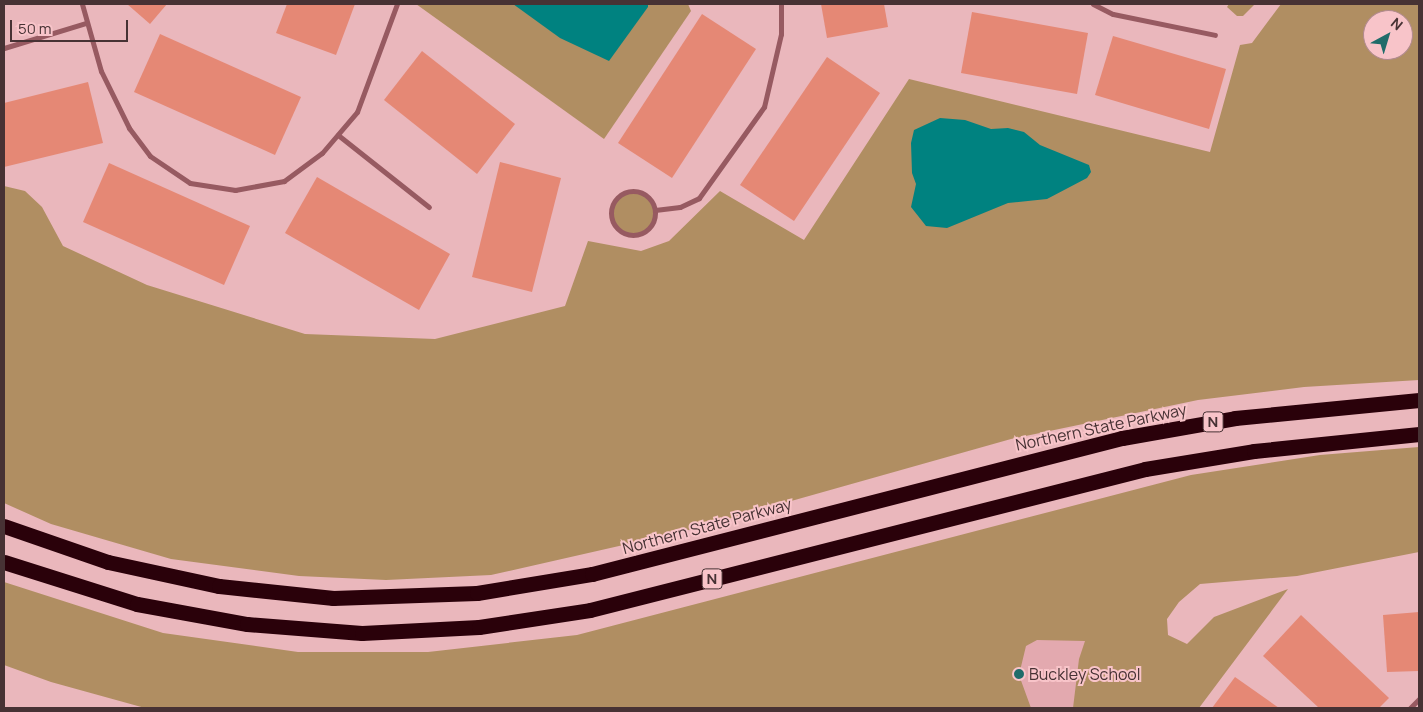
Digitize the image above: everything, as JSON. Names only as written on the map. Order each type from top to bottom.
[{"type":"highway","name":"Northern State Parkway","points":[[4,526],[108,562],[238,589],[333,598],[477,593],[592,574],[1122,438],[1244,417],[1419,400]]},
{"type":"highway","name":"N","points":[[4,562],[137,604],[248,624],[362,633],[479,628],[533,621],[618,603],[1083,482],[1144,469],[1263,450],[1419,434]]},
{"type":"street","points":[[82,4],[101,71],[129,128],[150,156],[190,183],[235,190],[284,181],[322,153],[338,135],[357,112],[398,4]]},
{"type":"street","points":[[655,210],[680,207],[699,198],[764,107],[781,34],[781,4]]},
{"type":"street","points":[[1093,4],[1113,14],[1215,35]]},
{"type":"street","points":[[4,48],[86,23]]},
{"type":"street","points":[[338,135],[429,207]]},
{"type":"street","points":[[635,191],[648,197],[655,210],[647,230],[634,235],[615,227],[610,213],[611,206],[620,194],[635,191]]},
{"type":"street","points":[[1410,708],[1419,698]]},
{"type":"shaded area","points":[[416,4],[688,4],[691,11],[604,139]]},
{"type":"shaded area","points":[[1229,4],[1255,4],[1243,16],[1237,16],[1227,7]]},
{"type":"shaded area","points":[[1281,4],[1419,4],[1419,380],[1304,387],[1198,400],[1011,439],[685,531],[491,575],[386,580],[299,576],[171,559],[51,524],[4,503],[4,186],[25,191],[42,207],[63,246],[147,285],[305,334],[435,339],[565,306],[588,241],[641,251],[669,241],[720,191],[804,240],[909,79],[1210,152],[1240,45],[1252,43]]},
{"type":"shaded area","points":[[637,191],[649,197],[654,205],[654,221],[649,229],[641,234],[629,235],[617,229],[612,221],[611,209],[617,197],[625,192]]},
{"type":"shaded area","points":[[1419,447],[1419,552],[1297,576],[1200,584],[1179,602],[1167,619],[1168,635],[1187,644],[1214,617],[1288,589],[1199,708],[1073,708],[1079,659],[1085,641],[1037,640],[1026,646],[1019,675],[1031,708],[145,708],[51,682],[4,665],[4,582],[163,633],[298,652],[428,652],[577,635],[1191,475],[1320,455]]},
{"type":"shaded area","name":"Buckley School","points":[[1090,614],[1133,708],[912,708],[958,651]]},
{"type":"water","points":[[513,4],[648,4],[648,7],[609,61],[560,38]]},
{"type":"water","points":[[940,118],[965,120],[991,129],[1008,128],[1024,132],[1040,145],[1089,165],[1091,172],[1087,178],[1047,199],[1008,203],[947,228],[926,226],[911,207],[916,184],[912,173],[911,143],[914,130]]},
{"type":"building","points":[[127,4],[167,4],[150,24]]},
{"type":"building","points":[[287,4],[355,4],[336,55],[276,33]]},
{"type":"building","points":[[821,4],[884,4],[888,27],[827,38]]},
{"type":"building","points":[[972,12],[1088,33],[1077,94],[961,73]]},
{"type":"building","points":[[702,14],[756,49],[672,178],[618,143]]},
{"type":"building","points":[[160,34],[301,97],[275,155],[134,92]]},
{"type":"building","points":[[1113,36],[1226,69],[1209,129],[1095,95]]},
{"type":"building","points":[[422,51],[515,124],[477,174],[384,100]]},
{"type":"building","points":[[827,57],[880,93],[794,221],[740,185]]},
{"type":"building","points":[[88,82],[103,143],[4,167],[4,103]]},
{"type":"building","points":[[500,162],[561,178],[532,292],[472,277]]},
{"type":"building","points":[[109,163],[250,226],[224,285],[83,222]]},
{"type":"building","points":[[317,177],[450,254],[419,310],[285,233]]},
{"type":"building","points":[[1419,612],[1419,671],[1387,672],[1383,615]]},
{"type":"building","points":[[1301,615],[1389,698],[1379,708],[1319,708],[1263,656]]},
{"type":"building","points":[[1235,677],[1279,708],[1212,708]]},
{"type":"place","name":"Buckley School","points":[[1019,674]]}]
